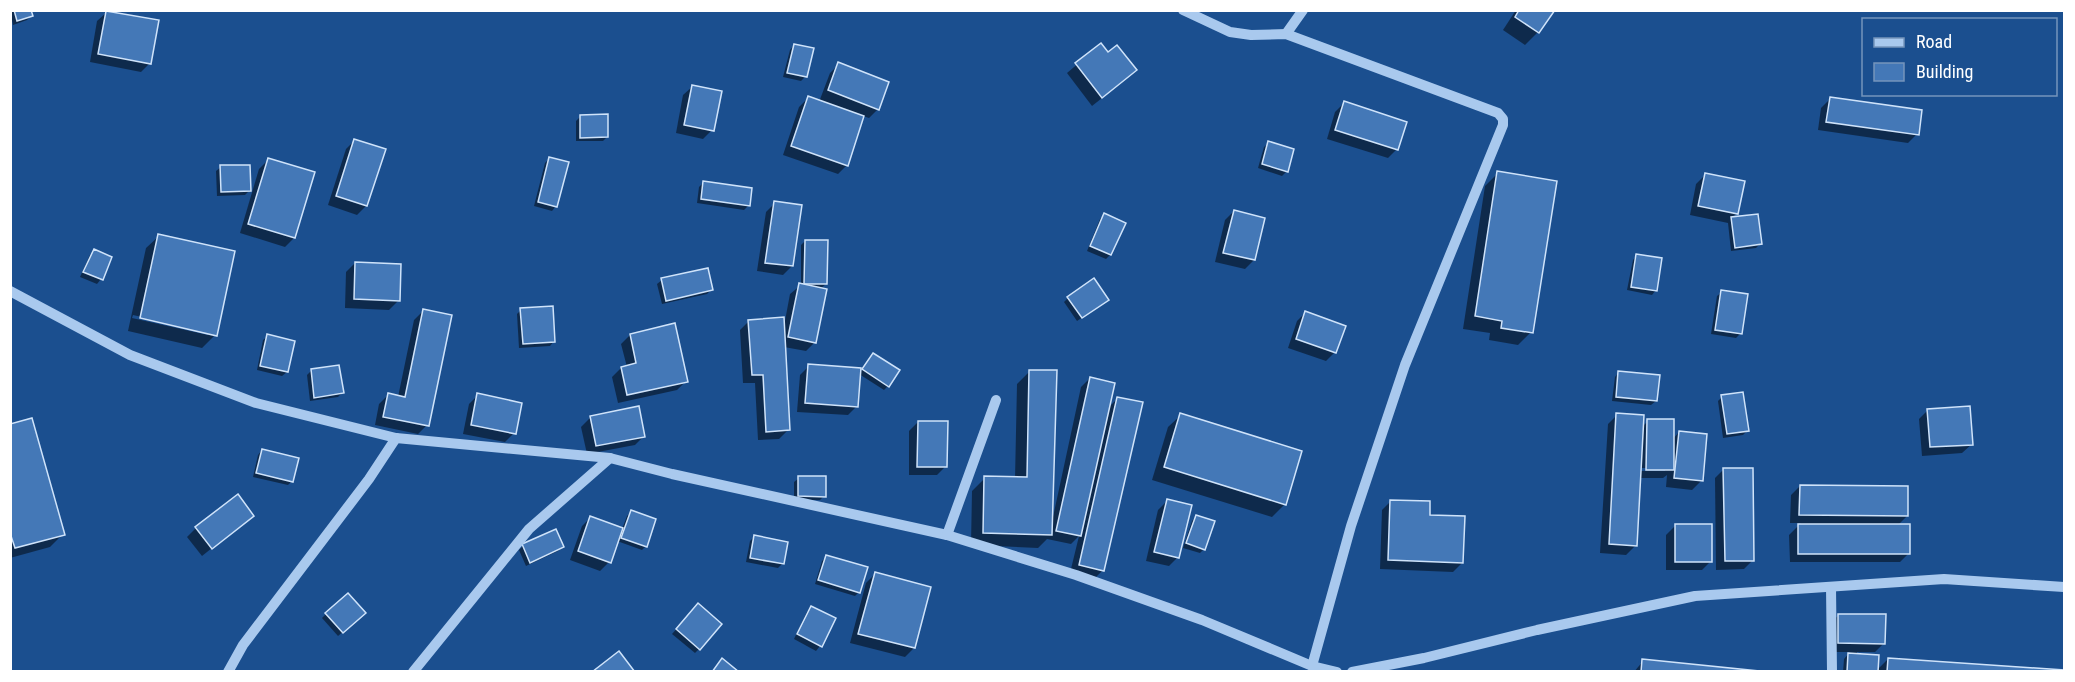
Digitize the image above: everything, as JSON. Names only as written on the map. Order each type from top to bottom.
[{"type":"street","points":[[1183,10],[1230,32],[1251,35],[1286,34],[1498,113],[1503,118],[1499,136],[1405,365],[1351,526],[1312,666]]},
{"type":"street","points":[[1286,34],[1303,10]]},
{"type":"street","points":[[10,291],[130,355],[256,403],[396,438],[609,458],[947,535],[1076,575],[1202,620],[1312,666],[1337,672]]},
{"type":"street","points":[[947,535],[996,400]]},
{"type":"street","points":[[228,672],[243,645],[369,478],[396,438]]},
{"type":"street","points":[[413,672],[529,529],[609,458]]},
{"type":"street","points":[[1352,672],[1424,658],[1537,630],[1695,596],[1944,579],[2064,585]]},
{"type":"street","points":[[1831,587],[1832,672]]},
{"type":"building","points":[[14,10],[31,10],[33,16],[17,21]]},
{"type":"building","points":[[1519,10],[1555,10],[1539,33],[1515,17]]},
{"type":"building","points":[[106,11],[159,20],[151,64],[98,54]]},
{"type":"building","points":[[1101,43],[1108,52],[1117,45],[1137,70],[1102,98],[1075,63]]},
{"type":"building","points":[[794,44],[814,48],[807,77],[787,73]]},
{"type":"building","points":[[838,62],[889,82],[879,110],[828,90]]},
{"type":"building","points":[[692,85],[722,91],[714,131],[684,125]]},
{"type":"building","points":[[808,96],[864,116],[848,166],[791,146]]},
{"type":"building","points":[[1830,97],[1922,110],[1919,135],[1826,122]]},
{"type":"building","points":[[1344,101],[1407,122],[1398,150],[1335,130]]},
{"type":"building","points":[[608,114],[608,137],[580,138],[580,115]]},
{"type":"building","points":[[354,139],[386,149],[367,206],[336,196]]},
{"type":"building","points":[[1268,141],[1294,149],[1288,172],[1262,164]]},
{"type":"building","points":[[549,157],[569,162],[557,207],[538,202]]},
{"type":"building","points":[[268,158],[315,172],[295,238],[248,224]]},
{"type":"building","points":[[220,165],[250,165],[251,191],[221,192]]},
{"type":"building","points":[[1497,171],[1557,181],[1533,333],[1501,328],[1502,321],[1475,316]]},
{"type":"building","points":[[1705,173],[1745,181],[1738,214],[1698,206]]},
{"type":"building","points":[[703,181],[752,188],[750,206],[701,199]]},
{"type":"building","points":[[774,201],[802,205],[793,266],[765,263]]},
{"type":"building","points":[[1234,210],[1265,218],[1255,260],[1223,253]]},
{"type":"building","points":[[1104,213],[1126,223],[1111,255],[1090,246]]},
{"type":"building","points":[[1758,214],[1762,244],[1735,248],[1731,217]]},
{"type":"building","points":[[158,234],[235,251],[217,336],[140,318]]},
{"type":"building","points":[[805,240],[828,240],[827,284],[804,284]]},
{"type":"building","points":[[94,249],[112,257],[103,280],[83,272]]},
{"type":"building","points":[[1636,254],[1662,258],[1657,291],[1631,287]]},
{"type":"building","points":[[355,262],[401,264],[400,301],[354,299]]},
{"type":"building","points":[[708,268],[713,290],[666,301],[661,278]]},
{"type":"building","points":[[1094,278],[1109,300],[1082,318],[1067,297]]},
{"type":"building","points":[[799,283],[827,289],[816,343],[788,337]]},
{"type":"building","points":[[1721,290],[1748,294],[1742,334],[1715,330]]},
{"type":"building","points":[[553,306],[555,342],[523,344],[520,308]]},
{"type":"building","points":[[423,309],[452,315],[429,426],[383,417],[388,393],[405,397]]},
{"type":"building","points":[[1305,311],[1346,326],[1336,353],[1296,339]]},
{"type":"building","points":[[784,317],[790,430],[766,432],[763,375],[752,375],[748,320]]},
{"type":"building","points":[[675,323],[688,382],[627,395],[621,367],[636,363],[630,334]]},
{"type":"building","points":[[267,334],[295,341],[288,372],[260,366]]},
{"type":"building","points":[[873,353],[900,370],[889,387],[862,369]]},
{"type":"building","points":[[808,364],[861,368],[858,407],[805,403]]},
{"type":"building","points":[[339,365],[344,393],[314,398],[311,369]]},
{"type":"building","points":[[1029,370],[1057,370],[1052,535],[983,533],[984,476],[1027,477]]},
{"type":"building","points":[[1618,371],[1660,375],[1657,401],[1616,397]]},
{"type":"building","points":[[1090,377],[1115,383],[1081,536],[1056,531]]},
{"type":"building","points":[[1743,392],[1749,431],[1727,434],[1721,395]]},
{"type":"building","points":[[477,393],[522,403],[516,434],[471,425]]},
{"type":"building","points":[[1117,397],[1143,402],[1104,571],[1079,565]]},
{"type":"building","points":[[639,406],[645,437],[596,446],[590,416]]},
{"type":"building","points":[[1970,406],[1973,445],[1930,447],[1927,409]]},
{"type":"building","points":[[1180,413],[1302,451],[1286,505],[1164,467]]},
{"type":"building","points":[[1616,413],[1644,415],[1637,546],[1609,544]]},
{"type":"building","points":[[32,418],[65,535],[15,548],[10,533],[10,424]]},
{"type":"building","points":[[1647,419],[1674,419],[1674,470],[1646,470]]},
{"type":"building","points":[[918,421],[948,421],[947,467],[917,467]]},
{"type":"building","points":[[1679,431],[1707,434],[1703,481],[1674,478]]},
{"type":"building","points":[[262,449],[299,458],[293,482],[256,473]]},
{"type":"building","points":[[1723,468],[1753,468],[1754,561],[1725,561]]},
{"type":"building","points":[[798,476],[826,476],[826,497],[798,496]]},
{"type":"building","points":[[1800,485],[1908,486],[1908,516],[1799,515]]},
{"type":"building","points":[[238,494],[254,516],[212,549],[195,527]]},
{"type":"building","points":[[1167,499],[1192,505],[1179,558],[1154,552]]},
{"type":"building","points":[[1390,500],[1430,501],[1430,515],[1465,516],[1463,563],[1388,560]]},
{"type":"building","points":[[631,510],[656,519],[647,547],[621,538]]},
{"type":"building","points":[[1196,515],[1215,521],[1205,550],[1186,543]]},
{"type":"building","points":[[590,516],[623,528],[611,563],[578,551]]},
{"type":"building","points":[[1675,524],[1712,524],[1712,562],[1675,562]]},
{"type":"building","points":[[1798,524],[1910,524],[1910,554],[1798,554]]},
{"type":"building","points":[[556,529],[564,547],[530,563],[522,544]]},
{"type":"building","points":[[754,535],[788,542],[784,564],[750,558]]},
{"type":"building","points":[[826,555],[868,567],[860,593],[818,580]]},
{"type":"building","points":[[875,572],[931,587],[915,648],[858,634]]},
{"type":"building","points":[[348,593],[366,613],[343,633],[325,613]]},
{"type":"building","points":[[698,603],[722,624],[700,650],[676,629]]},
{"type":"building","points":[[811,606],[836,618],[822,647],[797,634]]},
{"type":"building","points":[[1838,614],[1886,614],[1885,644],[1838,643]]},
{"type":"building","points":[[619,651],[635,672],[592,672]]},
{"type":"building","points":[[1848,653],[1879,655],[1878,672],[1847,672]]},
{"type":"building","points":[[722,658],[739,672],[712,672]]},
{"type":"building","points":[[1888,658],[2064,670],[2064,672],[1887,672]]},
{"type":"building","points":[[1642,659],[1759,671],[1759,672],[1641,672]]}]
